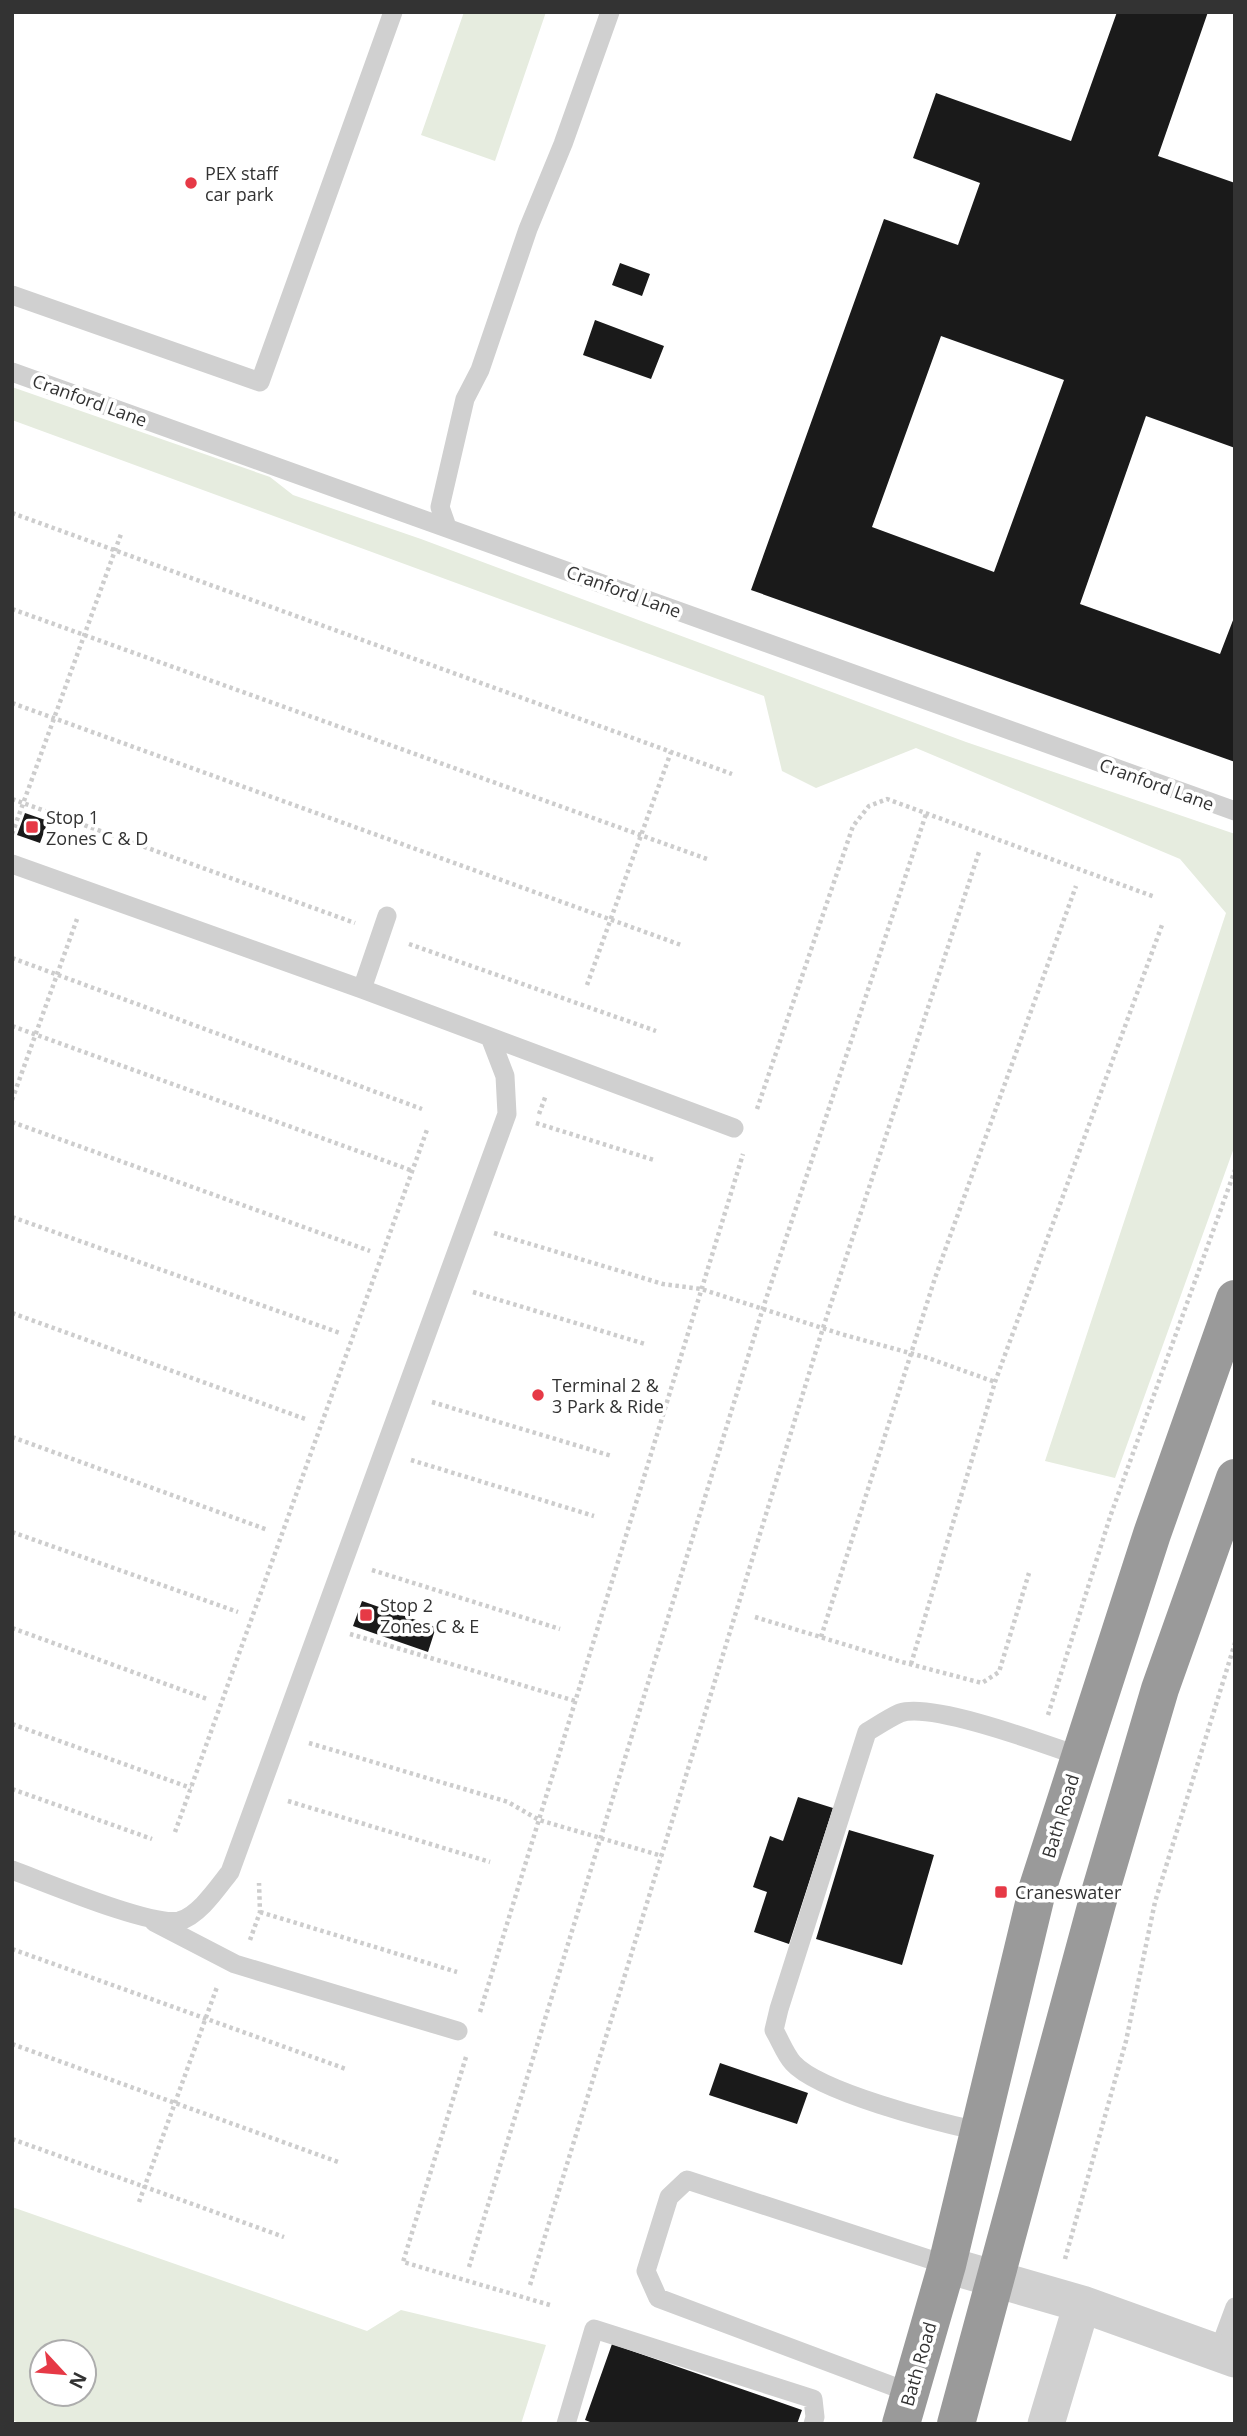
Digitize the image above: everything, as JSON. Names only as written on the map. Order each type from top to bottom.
[{"type":"highway","name":"Bath Road","points":[[906,2408],[947,2265],[1038,1887],[1152,1534],[1235,1299]]},
{"type":"highway","points":[[956,2424],[1097,1903],[1160,1689],[1235,1478]]},
{"type":"street","points":[[947,2265],[1069,2300],[1226,2356]]},
{"type":"street","points":[[1046,2424],[1069,2300]]},
{"type":"lane","points":[[12,295],[260,382],[393,12]]},
{"type":"lane","points":[[447,527],[440,507],[465,399],[480,370],[528,229],[563,144],[610,12]]},
{"type":"lane","name":"Cranford Lane","points":[[12,372],[1235,811]]},
{"type":"lane","points":[[12,864],[362,989],[734,1128]]},
{"type":"lane","points":[[362,989],[384,925]]},
{"type":"lane","points":[[144,1918],[179,1921],[202,1906],[230,1872],[507,1114],[505,1076],[490,1037]]},
{"type":"lane","points":[[978,2131],[925,2118],[822,2083],[793,2063],[774,2030],[779,2009],[867,1732],[901,1713],[935,1712],[1079,1756]]},
{"type":"lane","points":[[12,1870],[144,1918],[234,1964],[458,2031]]},
{"type":"lane","points":[[906,2408],[658,2298],[646,2271],[669,2197],[687,2180],[947,2265]]},
{"type":"lane","points":[[1226,2356],[1235,2307]]},
{"type":"lane","points":[[566,2424],[594,2329],[813,2399],[813,2424]]},
{"type":"path","points":[[12,513],[732,774]]},
{"type":"path","points":[[12,834],[121,534]]},
{"type":"path","points":[[12,609],[707,859]]},
{"type":"path","points":[[12,703],[681,945]]},
{"type":"path","points":[[587,985],[671,752]]},
{"type":"path","points":[[12,799],[384,925],[656,1031]]},
{"type":"path","points":[[753,1121],[853,826],[869,806],[887,799],[1155,897]]},
{"type":"path","points":[[469,2267],[763,1308],[926,814]]},
{"type":"path","points":[[530,2285],[823,1328],[980,849]]},
{"type":"path","points":[[821,1637],[934,1278],[1076,886]]},
{"type":"path","points":[[12,1100],[78,915]]},
{"type":"path","points":[[911,1664],[995,1382],[1161,925]]},
{"type":"path","points":[[12,958],[422,1109]]},
{"type":"path","points":[[12,1026],[413,1171]]},
{"type":"path","points":[[12,1122],[370,1251]]},
{"type":"path","points":[[536,1123],[654,1160]]},
{"type":"path","points":[[175,1832],[428,1127]]},
{"type":"path","points":[[479,2015],[745,1147]]},
{"type":"path","points":[[12,1217],[340,1333]]},
{"type":"path","points":[[490,1244],[494,1232],[663,1284],[701,1289],[911,1353],[995,1382]]},
{"type":"path","points":[[468,1304],[477,1280]]},
{"type":"path","points":[[472,1291],[645,1344]]},
{"type":"path","points":[[12,1313],[308,1420]]},
{"type":"path","points":[[428,1414],[437,1390]]},
{"type":"path","points":[[432,1402],[612,1455]]},
{"type":"path","points":[[12,1437],[268,1530]]},
{"type":"path","points":[[407,1473],[415,1449]]},
{"type":"path","points":[[411,1460],[594,1516]]},
{"type":"path","points":[[12,1532],[239,1612]]},
{"type":"path","points":[[376,1558],[372,1570],[560,1629]]},
{"type":"path","points":[[755,1617],[982,1683],[999,1672],[1029,1573]]},
{"type":"path","points":[[344,1646],[353,1621]]},
{"type":"path","points":[[12,1628],[207,1699]]},
{"type":"path","points":[[349,1633],[575,1701]]},
{"type":"path","points":[[1069,2300],[1155,1902],[1235,1643]]},
{"type":"path","points":[[12,1724],[191,1788]]},
{"type":"path","points":[[305,1755],[314,1731]]},
{"type":"path","points":[[309,1743],[508,1802],[539,1820],[662,1857]]},
{"type":"path","points":[[12,1789],[152,1839]]},
{"type":"path","points":[[284,1813],[292,1790]]},
{"type":"path","points":[[288,1801],[490,1862]]},
{"type":"path","points":[[139,2202],[221,1980],[248,1945],[260,1912],[259,1882]]},
{"type":"path","points":[[260,1912],[457,1972]]},
{"type":"path","points":[[12,1949],[346,2069]]},
{"type":"path","points":[[12,2044],[341,2163]]},
{"type":"path","points":[[467,2054],[403,2262],[550,2305]]},
{"type":"path","points":[[12,2139],[284,2238]]},
{"type":"shaded area","points":[[464,12],[546,12],[495,161],[421,135]]},
{"type":"shaded area","points":[[12,387],[270,477],[293,495],[421,539],[966,742],[1235,834],[1235,1145],[1115,1478],[1045,1461],[1226,913],[1180,859],[916,748],[816,788],[782,771],[764,696],[12,420]]},
{"type":"shaded area","points":[[12,2207],[367,2331],[401,2310],[546,2345],[521,2424],[22,2424],[12,2420]]},
{"type":"building","points":[[1117,12],[1208,12],[1158,156],[1235,183],[1235,448],[1146,416],[1080,604],[1220,654],[1235,615],[1235,762],[751,590],[884,219],[958,245],[980,183],[913,158],[936,93],[1071,141]],"holes":[[[941,336],[1064,380],[994,572],[872,527]]]},
{"type":"building","points":[[620,263],[650,274],[642,296],[612,285]]},
{"type":"building","points":[[595,320],[664,346],[651,379],[583,355]]},
{"type":"building","points":[[25,813],[48,821],[40,843],[17,835]]},
{"type":"building","points":[[362,1601],[436,1627],[428,1652],[353,1626]]},
{"type":"building","points":[[798,1797],[833,1808],[789,1944],[754,1932],[767,1892],[753,1887],[770,1836],[783,1841]]},
{"type":"building","points":[[849,1830],[934,1855],[902,1965],[816,1939]]},
{"type":"building","points":[[720,2063],[808,2093],[797,2124],[709,2095]]},
{"type":"building","points":[[612,2344],[802,2410],[797,2424],[595,2424],[585,2420]]},
{"type":"place","name":"PEX staff car park","points":[[191,183]]},
{"type":"place","name":"Stop 1 Zones C & D","points":[[32,827]]},
{"type":"place","name":"Terminal 2 & 3 Park & Ride","points":[[538,1395]]},
{"type":"place","name":"Stop 2 Zones C & E","points":[[366,1615]]},
{"type":"place","name":"Craneswater","points":[[1001,1892]]}]
